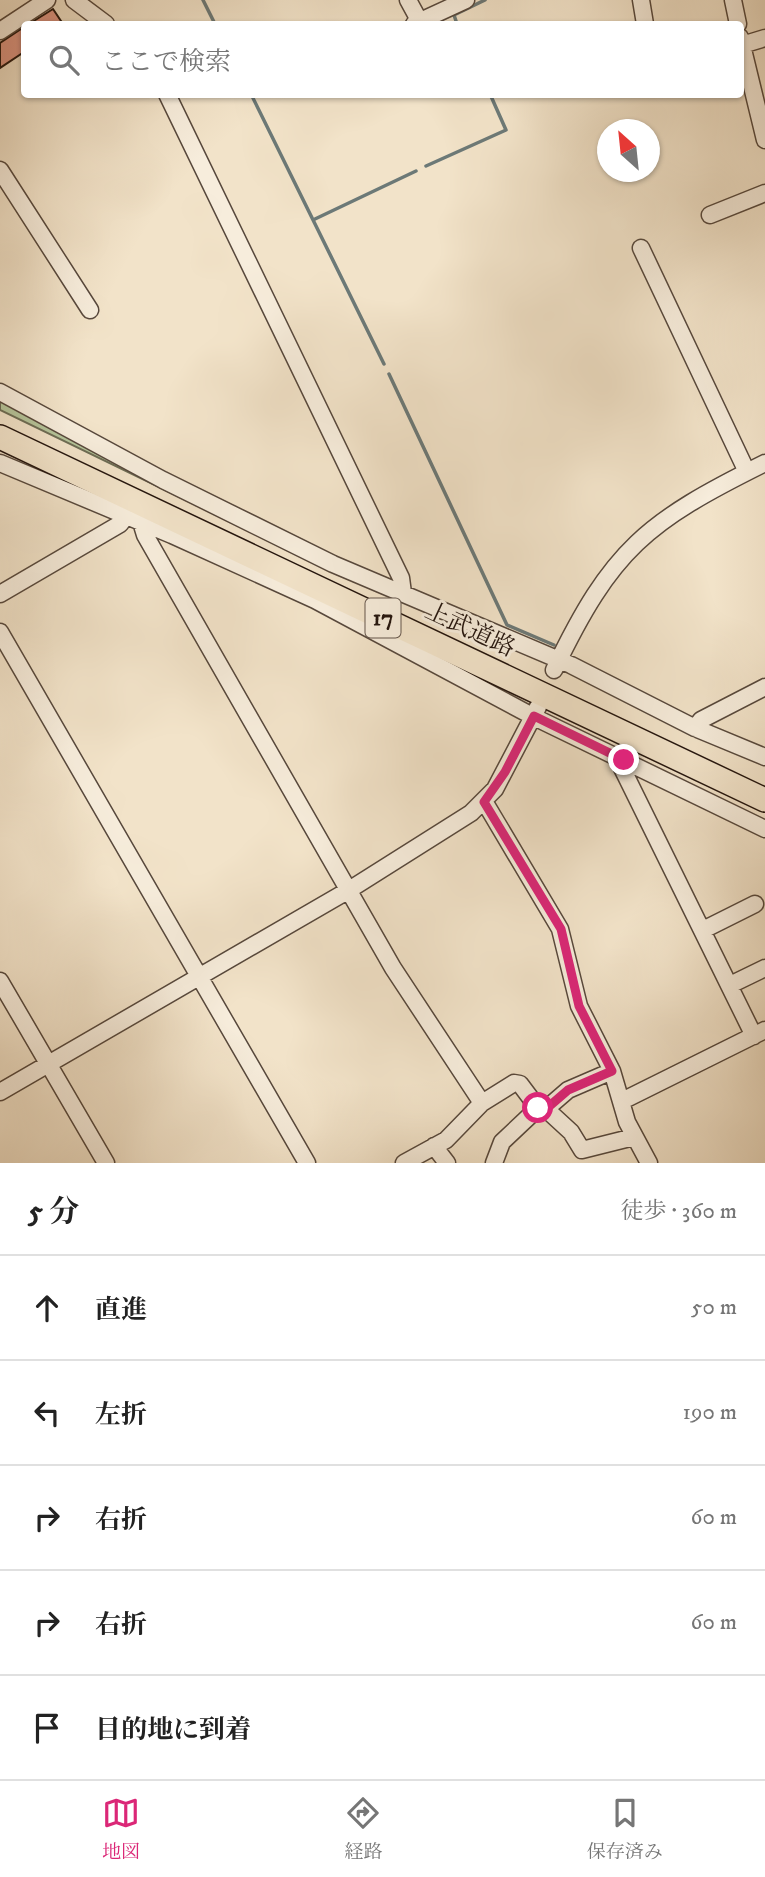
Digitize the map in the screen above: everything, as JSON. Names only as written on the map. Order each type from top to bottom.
[{"type":"highway","name":"上武道路","points":[[0,421],[324,582],[761,790]]},
{"type":"highway","name":"上武道路","points":[[0,437],[324,582]]},
{"type":"street","points":[[0,31],[47,0]]},
{"type":"street","points":[[74,0],[102,21]]},
{"type":"street","points":[[408,0],[416,21]]},
{"type":"street","points":[[421,21],[466,0]]},
{"type":"street","points":[[641,0],[644,21]]},
{"type":"street","points":[[733,0],[737,21]]},
{"type":"street","points":[[744,41],[765,38]]},
{"type":"street","points":[[744,51],[760,102],[765,139]]},
{"type":"street","points":[[169,98],[318,401],[401,578],[403,593]]},
{"type":"street","points":[[0,170],[90,310]]},
{"type":"street","points":[[710,215],[765,193]]},
{"type":"street","points":[[641,248],[747,472]]},
{"type":"street","points":[[0,392],[163,480],[324,582],[624,760],[765,830]]},
{"type":"street","points":[[0,463],[134,519],[324,582],[403,593],[695,728],[765,757]]},
{"type":"street","points":[[557,665],[600,584],[640,538],[684,505],[765,463]]},
{"type":"street","points":[[0,594],[120,524],[134,519]]},
{"type":"street","points":[[134,519],[420,1013],[482,1103]]},
{"type":"street","points":[[0,632],[307,1163]]},
{"type":"street","points":[[695,728],[701,720],[765,687]]},
{"type":"street","points":[[0,1092],[349,890],[454,824],[484,802],[505,772],[537,709]]},
{"type":"street","points":[[622,1101],[760,1033],[730,985],[622,768],[624,760]]},
{"type":"street","points":[[484,802],[561,929],[579,1006],[612,1071],[634,1138],[649,1163]]},
{"type":"street","points":[[703,930],[755,904]]},
{"type":"street","points":[[730,985],[765,968]]},
{"type":"street","points":[[0,981],[106,1163]]},
{"type":"street","points":[[494,1163],[502,1142],[542,1108],[568,1090],[612,1071]]},
{"type":"street","points":[[404,1163],[456,1132],[482,1103],[501,1088],[517,1083],[571,1132],[582,1150],[634,1138]]},
{"type":"street","points":[[434,1146],[447,1163]]},
{"type":"green space","points":[[0,397],[268,540],[0,410]]},
{"type":"building","points":[[53,9],[61,21],[34,21]]},
{"type":"building","points":[[21,29],[21,54],[0,68],[0,43]]},
{"type":"waterway","points":[[203,0],[214,21]]},
{"type":"waterway","points":[[456,21],[454,15],[485,0]]},
{"type":"waterway","points":[[253,98],[384,364]]},
{"type":"waterway","points":[[426,166],[506,130],[492,98]]},
{"type":"waterway","points":[[315,219],[416,171]]},
{"type":"waterway","points":[[389,374],[507,625],[554,645]]},
{"type":"route","points":[[538,1108],[546,1109],[568,1090],[612,1071],[582,1015],[575,996],[569,954],[561,929],[492,811],[484,802],[505,772],[534,716],[624,760]]}]
